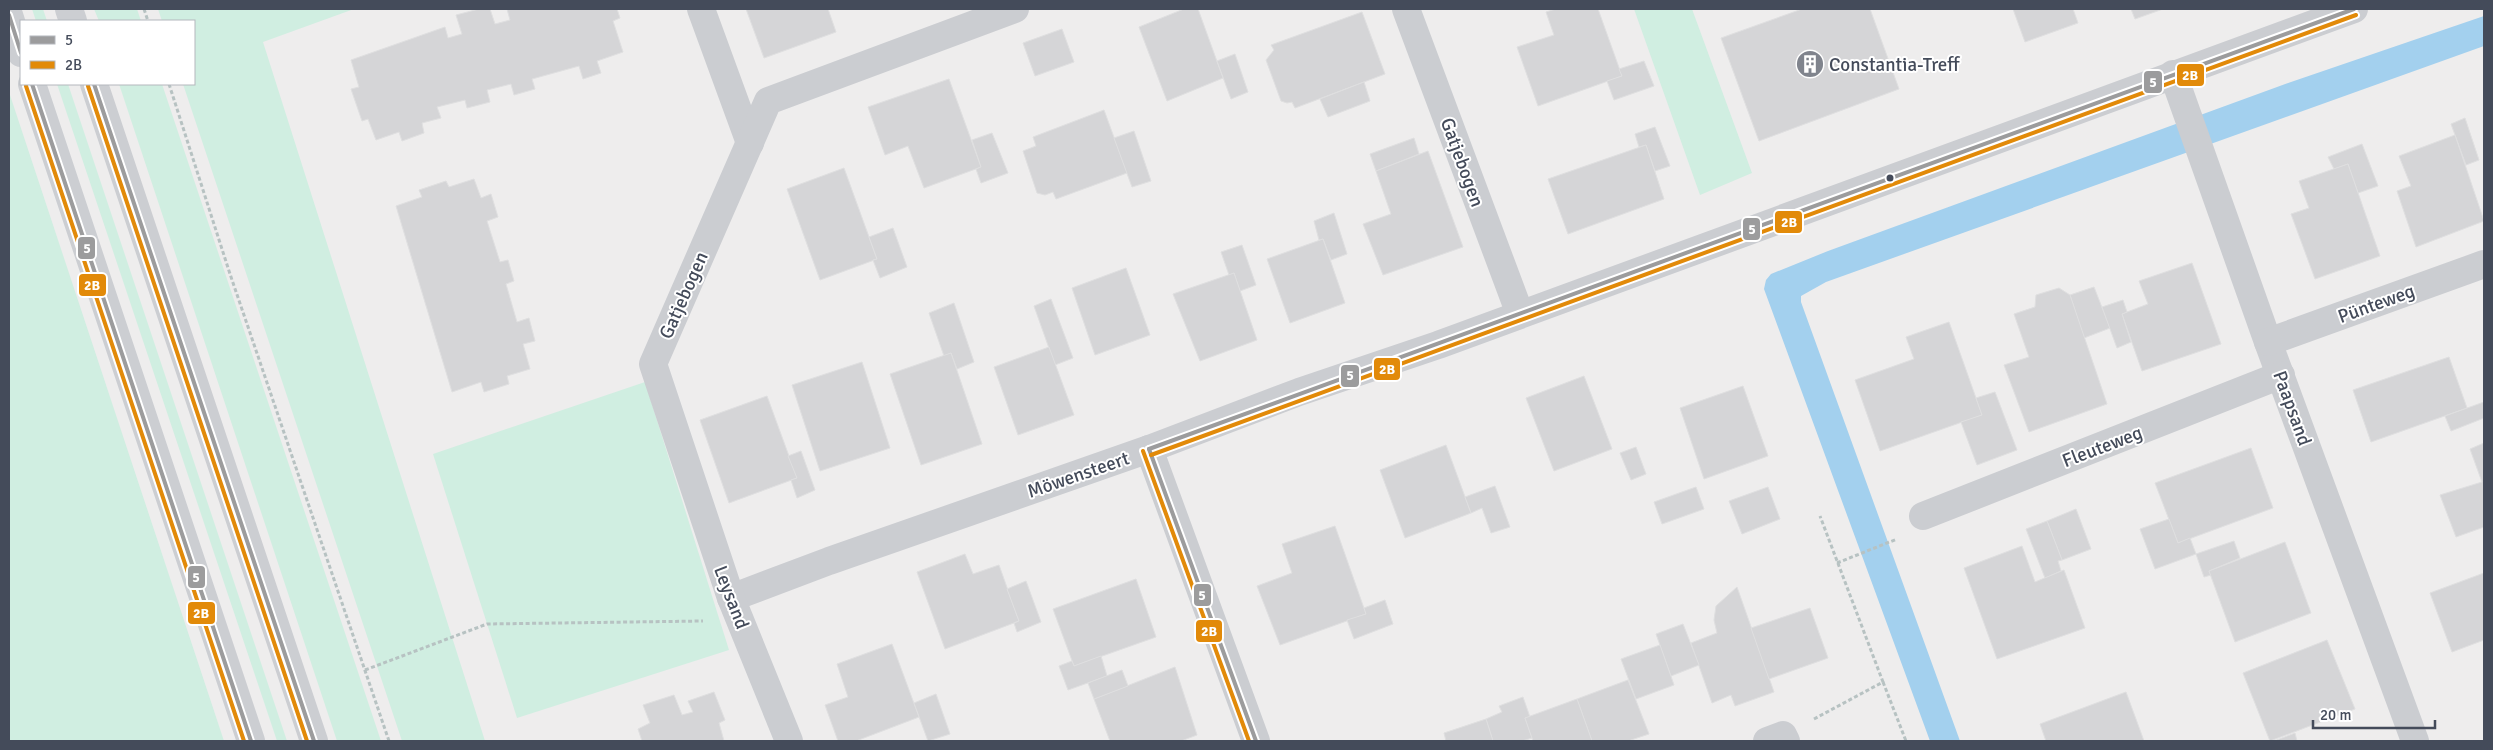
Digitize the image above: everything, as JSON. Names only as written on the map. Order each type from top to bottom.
[{"type":"street","points":[[701,9],[750,142]]},
{"type":"street","name":"Gatjebogen","points":[[681,451],[653,364],[768,101],[1014,9]]},
{"type":"street","name":"Gatjebogen","points":[[1406,9],[1520,314]]},
{"type":"street","name":"Möwensteert","points":[[734,607],[1299,392],[1520,314],[2354,9]]},
{"type":"street","points":[[9,15],[20,50]]},
{"type":"street","name":"Paapsand","points":[[2173,74],[2268,342],[2415,741]]},
{"type":"street","points":[[32,85],[251,741]]},
{"type":"street","points":[[94,85],[314,741]]},
{"type":"street","name":"Pünteweg","points":[[2268,342],[2484,264]]},
{"type":"street","name":"Fleuteweg","points":[[1923,516],[2281,375]]},
{"type":"street","points":[[1149,449],[1256,741]]},
{"type":"street","name":"Leysand","points":[[681,451],[734,607],[789,741]]},
{"type":"path","points":[[169,85],[230,274],[389,741]]},
{"type":"path","points":[[1820,516],[1906,741]]},
{"type":"path","points":[[1837,563],[1893,542]]},
{"type":"path","points":[[365,670],[487,624],[719,621],[734,607]]},
{"type":"path","points":[[1779,739],[1883,682]]},
{"type":"green space","points":[[32,9],[43,9],[47,20],[36,20]]},
{"type":"green space","points":[[94,9],[137,9],[141,20],[99,20]]},
{"type":"green space","points":[[158,9],[354,9],[263,42],[485,741],[402,741],[183,85],[195,85],[195,20],[162,20]]},
{"type":"green space","points":[[1634,9],[1692,9],[1752,173],[1700,195]]},
{"type":"green space","points":[[57,85],[68,85],[287,741],[277,741]]},
{"type":"green space","points":[[119,85],[162,85],[381,741],[337,741]]},
{"type":"green space","points":[[9,92],[224,741],[9,741]]},
{"type":"green space","points":[[645,382],[729,650],[517,718],[433,454]]},
{"type":"water","points":[[2484,16],[2484,46],[1826,282],[1801,296],[1801,302],[1960,741],[1930,741],[1764,289],[1766,280],[1771,274],[1828,251],[2291,82]]},
{"type":"building","points":[[479,9],[490,9],[495,24],[510,20],[507,9],[617,9],[620,18],[613,21],[623,52],[597,61],[601,73],[583,79],[579,66],[532,79],[535,89],[514,95],[511,84],[487,90],[490,102],[467,108],[465,100],[437,107],[441,118],[422,123],[424,133],[402,141],[399,132],[376,140],[368,119],[362,121],[351,89],[359,87],[351,60],[445,27],[448,38],[462,34],[456,15]]},
{"type":"building","points":[[746,9],[828,9],[836,32],[764,58]]},
{"type":"building","points":[[1184,9],[1198,9],[1223,78],[1167,101],[1139,27]]},
{"type":"building","points":[[1556,9],[1598,9],[1622,76],[1538,106],[1517,47],[1554,35],[1546,12]]},
{"type":"building","name":"Constantia-Treff","points":[[1802,9],[1870,9],[1899,89],[1759,141],[1721,38]]},
{"type":"building","points":[[2013,9],[2073,9],[2078,23],[2025,42]]},
{"type":"building","points":[[2131,9],[2163,9],[2135,19]]},
{"type":"building","points":[[1362,12],[1385,74],[1295,108],[1292,102],[1281,101],[1266,60],[1274,50],[1271,45]]},
{"type":"building","points":[[1062,29],[1074,62],[1035,76],[1023,43]]},
{"type":"building","points":[[1235,54],[1248,92],[1231,99],[1217,61]]},
{"type":"building","points":[[1644,61],[1654,86],[1614,100],[1607,81],[1622,76],[1619,69]]},
{"type":"building","points":[[949,79],[981,167],[924,188],[908,146],[885,155],[868,107]]},
{"type":"building","points":[[1364,82],[1370,101],[1328,117],[1320,99]]},
{"type":"building","points":[[1104,110],[1127,173],[1056,199],[1053,192],[1045,195],[1037,193],[1023,151],[1036,146],[1033,137]]},
{"type":"building","points":[[2465,118],[2479,160],[2466,165],[2451,124]]},
{"type":"building","points":[[1655,127],[1670,166],[1655,171],[1646,145],[1639,147],[1635,134]]},
{"type":"building","points":[[1134,131],[1151,181],[1132,187],[1114,138]]},
{"type":"building","points":[[992,133],[1008,173],[981,183],[976,169],[981,167],[972,140]]},
{"type":"building","points":[[2455,135],[2484,221],[2416,247],[2397,191],[2411,186],[2399,156]]},
{"type":"building","points":[[1414,138],[1419,154],[1376,171],[1370,154]]},
{"type":"building","points":[[2362,144],[2378,186],[2358,193],[2348,164],[2334,169],[2328,157]]},
{"type":"building","points":[[1646,145],[1664,199],[1568,234],[1548,179]]},
{"type":"building","points":[[1428,151],[1463,247],[1383,275],[1363,224],[1391,214],[1376,171]]},
{"type":"building","points":[[2348,164],[2380,256],[2315,279],[2291,214],[2309,208],[2299,181]]},
{"type":"building","points":[[844,168],[877,259],[820,280],[787,189]]},
{"type":"building","points":[[474,179],[481,198],[491,194],[498,217],[487,221],[500,262],[508,260],[514,281],[506,284],[517,322],[529,318],[535,341],[523,344],[530,369],[507,376],[509,384],[484,392],[481,382],[452,392],[396,206],[422,197],[419,190],[446,181],[449,187]]},
{"type":"building","points":[[1334,213],[1347,254],[1331,260],[1323,239],[1319,240],[1314,221]]},
{"type":"building","points":[[893,228],[907,267],[880,278],[873,260],[877,259],[869,237]]},
{"type":"building","points":[[1323,239],[1345,303],[1290,323],[1267,259]]},
{"type":"building","points":[[1242,245],[1256,285],[1240,291],[1234,273],[1229,275],[1221,252]]},
{"type":"building","points":[[2192,263],[2221,344],[2142,371],[2122,314],[2148,304],[2139,281]]},
{"type":"building","points":[[1126,268],[1150,335],[1095,355],[1072,288]]},
{"type":"building","points":[[1234,273],[1257,340],[1200,361],[1173,294]]},
{"type":"building","points":[[2094,287],[2110,328],[2084,338],[2070,295]]},
{"type":"building","points":[[2059,288],[2070,295],[2107,404],[2029,432],[2004,365],[2029,357],[2014,314],[2035,307],[2036,295]]},
{"type":"building","points":[[1051,299],[1073,358],[1055,365],[1034,306]]},
{"type":"building","points":[[2123,300],[2127,312],[2122,314],[2131,342],[2117,348],[2102,307]]},
{"type":"building","points":[[954,303],[974,362],[957,369],[951,353],[944,356],[929,313]]},
{"type":"building","points":[[1949,322],[1982,415],[1880,451],[1855,380],[1914,359],[1906,337]]},
{"type":"building","points":[[1049,347],[1074,415],[1018,435],[994,367]]},
{"type":"building","points":[[951,353],[982,444],[921,465],[890,374]]},
{"type":"building","points":[[2449,357],[2467,408],[2371,442],[2353,390]]},
{"type":"building","points":[[862,362],[890,448],[820,471],[792,385]]},
{"type":"building","points":[[1584,376],[1612,449],[1554,471],[1526,398]]},
{"type":"building","points":[[1743,386],[1768,456],[1704,479],[1680,408]]},
{"type":"building","points":[[1995,392],[2017,450],[1977,465],[1961,422],[1982,415],[1976,398]]},
{"type":"building","points":[[767,396],[797,478],[729,503],[700,420]]},
{"type":"building","points":[[2484,402],[2484,418],[2451,431],[2445,416]]},
{"type":"building","points":[[2484,443],[2484,527],[2456,537],[2440,495],[2482,482],[2470,449]]},
{"type":"building","points":[[1446,445],[1471,513],[1405,538],[1380,470]]},
{"type":"building","points":[[1636,447],[1646,474],[1631,480],[1620,453]]},
{"type":"building","points":[[2251,448],[2273,508],[2178,543],[2155,483]]},
{"type":"building","points":[[801,451],[815,490],[797,498],[791,480],[797,478],[788,456]]},
{"type":"building","points":[[1495,486],[1510,527],[1491,533],[1482,508],[1471,513],[1465,497]]},
{"type":"building","points":[[1696,487],[1704,509],[1662,524],[1654,502]]},
{"type":"building","points":[[1768,487],[1780,519],[1742,534],[1729,501]]},
{"type":"building","points":[[2076,509],[2091,549],[2062,560],[2047,521]]},
{"type":"building","points":[[2169,519],[2178,543],[2190,538],[2196,554],[2155,569],[2140,529]]},
{"type":"building","points":[[2047,521],[2062,560],[2058,561],[2061,571],[2045,578],[2026,529]]},
{"type":"building","points":[[1335,526],[1366,614],[1280,645],[1257,586],[1292,573],[1282,544]]},
{"type":"building","points":[[2234,541],[2240,558],[2209,571],[2211,575],[2204,577],[2196,554]]},
{"type":"building","points":[[2285,542],[2311,613],[2235,642],[2209,571]]},
{"type":"building","points":[[2022,546],[2035,582],[2064,570],[2085,628],[1997,659],[1964,568]]},
{"type":"building","points":[[965,554],[973,574],[999,565],[1019,621],[945,649],[917,572]]},
{"type":"building","points":[[2484,573],[2484,640],[2452,652],[2430,593]]},
{"type":"building","points":[[1136,579],[1156,637],[1074,666],[1053,609]]},
{"type":"building","points":[[1026,581],[1041,622],[1017,632],[1014,623],[1019,621],[1007,589]]},
{"type":"building","points":[[1737,587],[1774,692],[1735,706],[1731,695],[1712,703],[1691,643],[1717,633],[1714,620],[1716,606]]},
{"type":"building","points":[[1385,600],[1393,624],[1354,639],[1347,620],[1366,614],[1364,608]]},
{"type":"building","points":[[1810,608],[1828,658],[1769,679],[1751,628]]},
{"type":"building","points":[[1683,624],[1699,665],[1671,676],[1656,634]]},
{"type":"building","points":[[2327,640],[2355,709],[2270,741],[2243,673]]},
{"type":"building","points":[[892,644],[919,717],[856,741],[838,741],[825,705],[848,697],[837,664]]},
{"type":"building","points":[[1660,645],[1674,685],[1636,699],[1621,659]]},
{"type":"building","points":[[1101,656],[1107,676],[1068,690],[1059,666],[1072,661],[1074,666]]},
{"type":"building","points":[[1175,667],[1197,735],[1181,741],[1110,741],[1094,699]]},
{"type":"building","points":[[1122,670],[1128,686],[1094,699],[1088,683]]},
{"type":"building","points":[[1628,680],[1649,734],[1628,741],[1592,741],[1577,699]]},
{"type":"building","points":[[714,692],[725,720],[719,723],[724,741],[642,741],[638,729],[650,723],[643,705],[674,695],[682,715],[693,712],[688,701]]},
{"type":"building","points":[[2126,692],[2144,741],[2046,741],[2040,724]]},
{"type":"building","points":[[936,694],[950,734],[928,741],[914,703]]},
{"type":"building","points":[[1523,697],[1530,717],[1525,718],[1532,738],[1522,741],[1493,741],[1486,719],[1502,712],[1499,706]]},
{"type":"building","points":[[1577,699],[1592,741],[1533,741],[1525,718]]},
{"type":"building","points":[[1486,719],[1493,741],[1446,741],[1444,733]]},
{"type":"building","points":[[2295,733],[2297,741],[2274,741]]},
{"type":"transit line","name":"5","points":[[1149,449],[2354,9]]},
{"type":"transit line","name":"5","points":[[9,15],[20,50]]},
{"type":"transit line","name":"2B","points":[[1151,455],[2356,15]]},
{"type":"transit line","name":"5","points":[[32,85],[251,741]]},
{"type":"transit line","name":"5","points":[[94,85],[314,741]]},
{"type":"transit line","name":"2B","points":[[26,86],[244,741]]},
{"type":"transit line","name":"2B","points":[[88,86],[307,741]]},
{"type":"transit line","name":"5","points":[[1149,449],[1256,741]]},
{"type":"transit line","name":"2B","points":[[1143,451],[1249,741]]},
{"type":"place","name":"Constantia-Treff","points":[[1810,64]]}]
